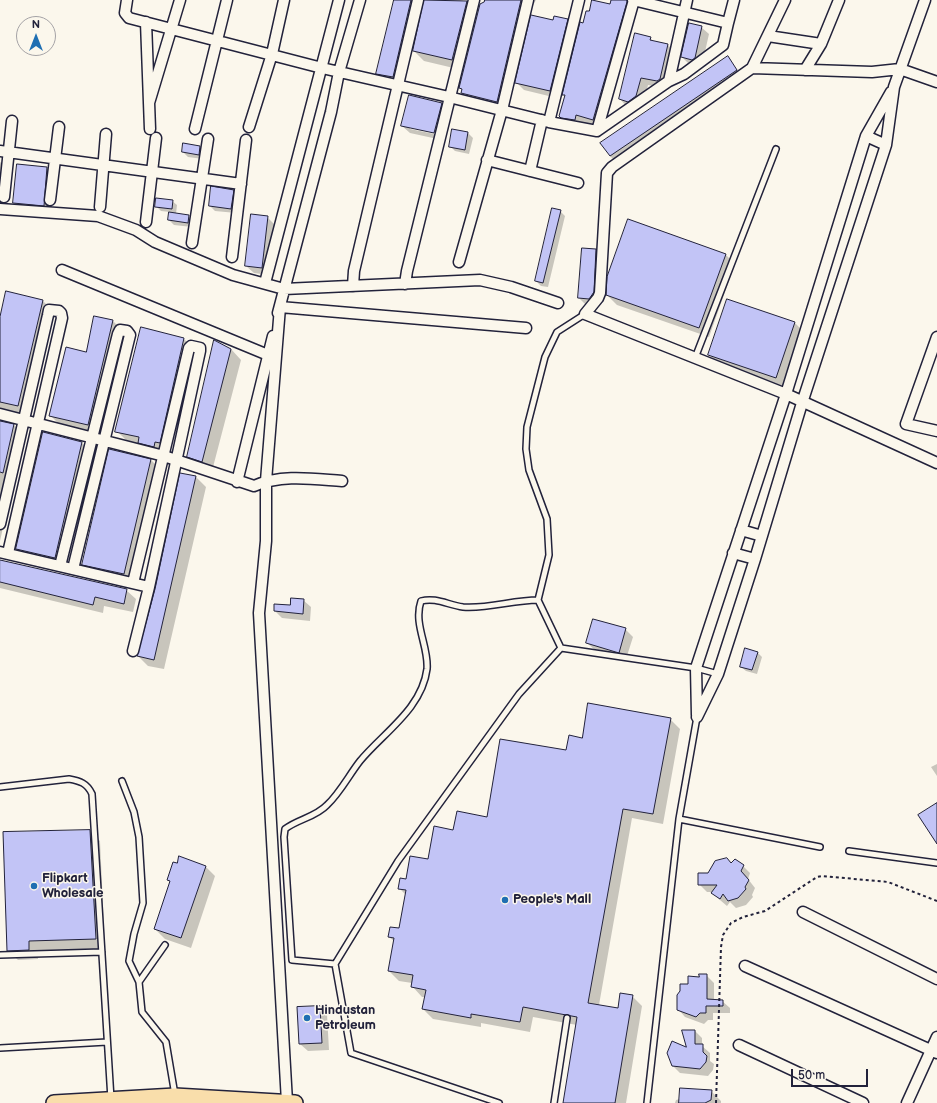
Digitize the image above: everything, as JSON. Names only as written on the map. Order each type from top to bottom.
[{"type":"main road","points":[[54,1103],[111,1099],[184,1099],[291,1103]]},
{"type":"street","points":[[127,0],[125,14],[129,18],[322,68],[546,121],[597,131],[669,81],[684,74],[724,44],[734,0]]},
{"type":"street","points":[[149,103],[173,29],[180,0]]},
{"type":"street","points":[[195,129],[227,0]]},
{"type":"street","points":[[249,127],[272,54],[284,0]]},
{"type":"street","points":[[265,283],[339,0]]},
{"type":"street","points":[[237,482],[284,289],[360,0]]},
{"type":"street","points":[[352,286],[354,271],[418,0]]},
{"type":"street","points":[[405,284],[449,97],[474,0]]},
{"type":"street","points":[[459,262],[502,110],[528,0]]},
{"type":"street","points":[[530,171],[546,121],[579,0]]},
{"type":"street","points":[[597,131],[633,0],[684,14],[728,23]]},
{"type":"street","points":[[669,81],[687,0]]},
{"type":"street","points":[[777,0],[778,16]]},
{"type":"street","points":[[785,0],[752,68],[612,167],[607,173],[600,293],[598,298],[585,314],[786,394],[802,403],[937,463]]},
{"type":"street","points":[[805,70],[821,44],[839,0]]},
{"type":"street","points":[[697,717],[718,674],[755,559],[802,403],[886,145],[894,87],[925,0]]},
{"type":"street","points":[[146,22],[149,103],[153,134],[152,172],[146,222]]},
{"type":"street","points":[[768,36],[821,44]]},
{"type":"street","points":[[752,68],[872,72],[900,69],[937,82]]},
{"type":"street","points":[[697,717],[696,668],[786,394],[866,136],[894,87]]},
{"type":"street","points":[[4,197],[5,152],[12,121]]},
{"type":"street","points":[[50,200],[59,127]]},
{"type":"street","points":[[100,207],[106,134]]},
{"type":"street","points":[[866,136],[886,145]]},
{"type":"street","points":[[192,243],[208,139]]},
{"type":"street","points":[[232,257],[246,140]]},
{"type":"street","points":[[5,152],[241,184]]},
{"type":"street","points":[[487,160],[578,183]]},
{"type":"street","points":[[0,209],[98,216],[136,230],[155,242],[232,275],[284,289],[480,280],[511,286],[558,303]]},
{"type":"street","points":[[62,270],[268,355]]},
{"type":"street","points":[[280,306],[526,328]]},
{"type":"street","points":[[280,306],[266,481],[266,541],[259,613],[291,1103]]},
{"type":"street","points":[[0,524],[49,310],[59,311],[62,318],[37,424],[4,552],[149,587]]},
{"type":"street","points":[[60,566],[118,334],[120,330],[127,331],[130,334],[129,339],[73,569]]},
{"type":"street","points":[[937,337],[906,424],[937,431]]},
{"type":"street","points":[[133,583],[189,348],[191,346],[197,347],[200,351],[149,587],[133,651]]},
{"type":"street","points":[[0,414],[164,456],[227,477],[237,482],[254,486],[266,481],[295,478],[342,481]]},
{"type":"street","points":[[741,530],[762,536]]},
{"type":"street","points":[[734,553],[755,559]]},
{"type":"street","points":[[803,912],[937,978]]},
{"type":"street","points":[[745,966],[934,1051]]},
{"type":"street","points":[[907,1103],[934,1051],[937,1037]]},
{"type":"street","points":[[739,1045],[863,1103]]},
{"type":"lane","points":[[695,358],[776,149]]},
{"type":"lane","points":[[562,648],[538,600],[549,554],[547,519],[529,470],[526,448],[528,428],[545,357],[557,332],[585,314]]},
{"type":"lane","points":[[335,964],[292,960],[284,837],[285,829],[292,823],[319,812],[327,806],[361,761],[406,714],[422,688],[427,668],[417,611],[421,601],[431,598],[463,607],[482,606],[520,600],[538,600]]},
{"type":"lane","points":[[562,648],[696,668],[718,674]]},
{"type":"lane","points":[[499,1103],[351,1053],[335,964],[398,862],[520,694],[562,648]]},
{"type":"lane","points":[[647,1103],[679,819],[697,717]]},
{"type":"lane","points":[[0,787],[69,779],[79,780],[88,786],[92,794],[111,1099]]},
{"type":"lane","points":[[122,781],[134,812],[139,837],[143,903],[134,934],[129,961],[139,982],[142,1012],[166,1042],[184,1099]]},
{"type":"lane","points":[[679,819],[820,847]]},
{"type":"lane","points":[[849,851],[937,863]]},
{"type":"lane","points":[[139,982],[165,946]]},
{"type":"lane","points":[[0,955],[102,952]]},
{"type":"lane","points":[[554,1103],[567,1018]]},
{"type":"lane","points":[[0,1048],[108,1042]]},
{"type":"path","points":[[716,1103],[721,948],[723,935],[731,923],[743,917],[765,911],[817,877],[822,876],[888,882],[937,901]]},
{"type":"building","points":[[394,0],[411,0],[393,77],[376,74]]},
{"type":"building","points":[[424,0],[467,1],[452,60],[413,51]]},
{"type":"building","points":[[485,0],[521,0],[497,102],[461,93],[462,89],[459,88],[480,4]]},
{"type":"building","points":[[592,0],[610,4],[611,0],[627,0],[627,2],[593,120],[576,115],[575,120],[561,118],[559,116],[565,95],[562,95],[580,22],[583,23],[586,11],[589,11]]},
{"type":"building","points":[[531,15],[553,20],[554,16],[568,19],[550,91],[515,83]]},
{"type":"building","points":[[689,23],[702,26],[695,58],[692,60],[681,57]]},
{"type":"building","points":[[635,33],[651,37],[650,40],[668,44],[660,79],[657,81],[641,78],[636,96],[628,102],[619,99]]},
{"type":"building","points":[[728,56],[737,70],[610,156],[600,143]]},
{"type":"building","points":[[409,95],[442,103],[434,133],[401,126]]},
{"type":"building","points":[[452,129],[468,132],[465,150],[449,147]]},
{"type":"building","points":[[183,143],[200,146],[199,155],[182,152]]},
{"type":"building","points":[[17,164],[47,167],[44,206],[13,203]]},
{"type":"building","points":[[211,186],[234,190],[231,209],[209,206]]},
{"type":"building","points":[[156,198],[173,200],[172,209],[155,207]]},
{"type":"building","points":[[552,208],[561,210],[543,283],[535,281]]},
{"type":"building","points":[[169,212],[189,215],[188,223],[168,220]]},
{"type":"building","points":[[251,214],[268,216],[262,268],[245,266]]},
{"type":"building","points":[[628,219],[726,254],[699,328],[606,295],[607,277]]},
{"type":"building","points":[[582,248],[596,249],[594,292],[589,299],[578,298]]},
{"type":"building","points":[[6,291],[43,300],[18,406],[0,402],[0,317]]},
{"type":"building","points":[[727,299],[795,322],[776,378],[708,355]]},
{"type":"building","points":[[94,316],[113,320],[88,425],[49,416],[66,347],[86,352]]},
{"type":"building","points":[[141,327],[184,338],[160,443],[155,442],[154,447],[138,443],[139,437],[115,432]]},
{"type":"building","points":[[214,340],[231,349],[202,462],[187,457]]},
{"type":"building","points":[[0,421],[14,424],[3,473],[0,472]]},
{"type":"building","points":[[43,432],[82,442],[55,558],[16,549]]},
{"type":"building","points":[[109,449],[151,459],[124,574],[82,565]]},
{"type":"building","points":[[180,473],[196,476],[154,660],[137,656],[155,589]]},
{"type":"building","points":[[0,560],[127,589],[124,604],[95,597],[93,605],[0,582]]},
{"type":"building","points":[[291,598],[304,599],[303,614],[274,611],[274,604],[290,605]]},
{"type":"building","points":[[593,619],[626,628],[619,653],[586,643]]},
{"type":"building","points":[[745,648],[758,652],[752,670],[740,667]]},
{"type":"building","name":"People's Mall","points":[[588,703],[671,718],[653,814],[623,809],[588,1003],[618,1008],[620,993],[633,995],[615,1103],[563,1103],[577,1017],[523,1007],[520,1022],[471,1014],[471,1018],[422,1009],[426,990],[411,987],[413,975],[388,971],[394,938],[388,937],[390,927],[399,928],[406,890],[398,889],[400,878],[406,879],[410,856],[428,859],[434,826],[453,830],[457,811],[487,817],[500,739],[566,750],[569,735],[582,738]]},
{"type":"building","points":[[937,803],[937,844],[918,815]]},
{"type":"building","points":[[90,830],[96,939],[29,941],[29,950],[7,951],[3,832]]},
{"type":"building","points":[[179,856],[206,866],[181,938],[154,929],[170,881],[167,880],[173,862],[177,863]]},
{"type":"building","points":[[727,858],[731,863],[735,859],[744,865],[741,871],[749,880],[745,887],[746,889],[738,898],[728,901],[723,894],[720,899],[711,893],[717,885],[698,885],[698,873],[708,873],[715,861]]},
{"type":"building","points":[[699,974],[707,974],[707,999],[723,1000],[723,1006],[706,1006],[706,1013],[700,1013],[696,1017],[677,1010],[677,995],[680,991],[680,984],[688,984],[688,976],[699,977]]},
{"type":"building","points":[[320,1006],[322,1043],[299,1044],[297,1007]]},
{"type":"building","points":[[682,1030],[695,1030],[695,1044],[703,1044],[703,1052],[707,1056],[706,1062],[700,1069],[672,1066],[667,1053],[672,1041],[686,1047]]},
{"type":"building","points":[[680,1088],[712,1090],[711,1100],[705,1103],[679,1103]]},
{"type":"place","name":"Flipkart Wholesale","points":[[34,886]]},
{"type":"place","name":"People's Mall","points":[[505,900]]},
{"type":"place","name":"Hindustan Petroleum","points":[[307,1018]]}]
